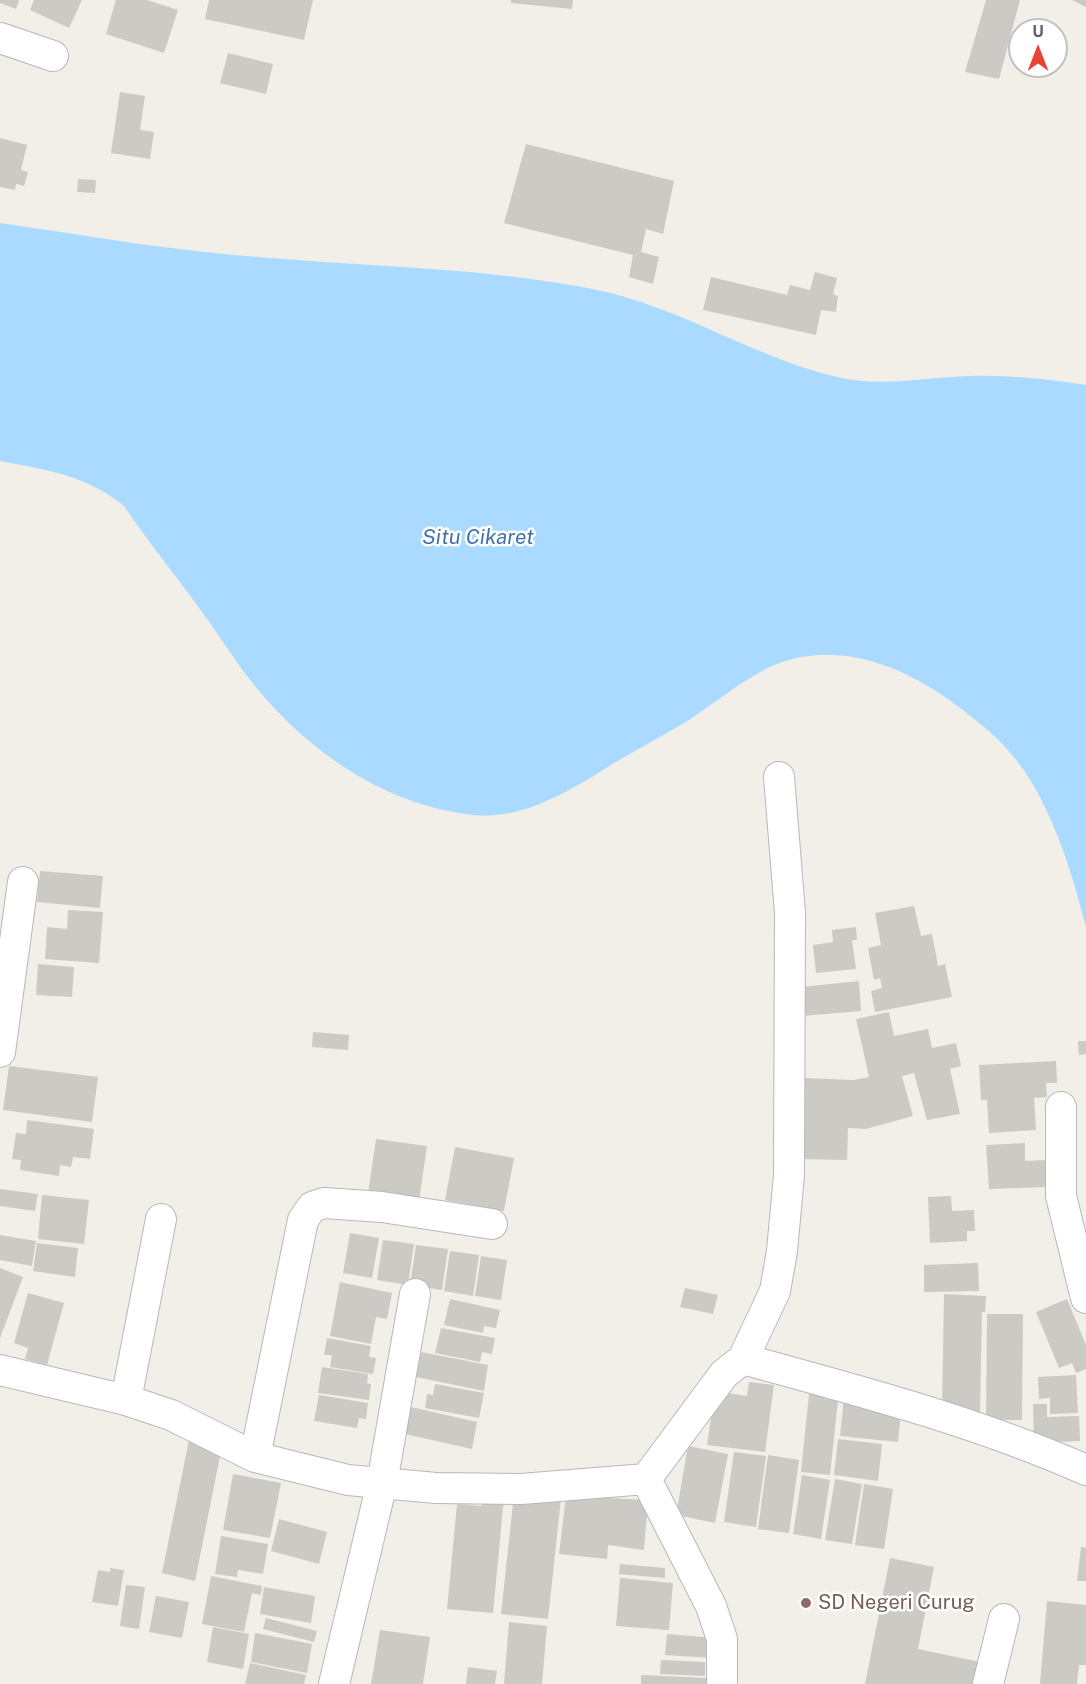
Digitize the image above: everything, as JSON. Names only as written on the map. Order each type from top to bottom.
[{"type":"street","points":[[0,38],[53,56]]},
{"type":"street","points":[[0,1370],[126,1400],[171,1415],[255,1458],[328,1476],[436,1488],[520,1489],[646,1479],[723,1374],[743,1359],[775,1291],[782,1251],[789,1175],[790,913],[779,777]]},
{"type":"street","points":[[0,1052],[23,882]]},
{"type":"street","points":[[1061,1107],[1061,1196],[1086,1298]]},
{"type":"street","points":[[255,1458],[303,1220],[312,1207],[324,1203],[382,1207],[492,1224]]},
{"type":"street","points":[[126,1400],[161,1219]]},
{"type":"street","points":[[334,1684],[382,1483],[415,1294]]},
{"type":"street","points":[[743,1359],[921,1407],[993,1432],[1086,1470]]},
{"type":"street","points":[[646,1479],[711,1606],[722,1640],[722,1684]]},
{"type":"street","points":[[988,1684],[1004,1619]]},
{"type":"water","name":"Situ Cikaret","points":[[0,223],[202,252],[434,269],[516,277],[597,290],[659,308],[811,370],[858,381],[890,382],[985,376],[1028,378],[1086,385],[1086,927],[1067,860],[1049,815],[1013,756],[981,725],[925,684],[881,664],[858,658],[834,655],[811,656],[787,660],[764,670],[735,687],[689,720],[571,789],[540,804],[508,813],[474,815],[439,809],[373,784],[343,766],[314,745],[263,696],[124,506],[95,487],[65,475],[0,461]]},
{"type":"building","points":[[0,0],[19,0],[16,9],[0,3]]},
{"type":"building","points":[[34,0],[82,0],[69,28],[30,10]]},
{"type":"building","points":[[116,0],[147,0],[178,10],[164,53],[106,34]]},
{"type":"building","points":[[209,0],[313,0],[304,40],[205,19]]},
{"type":"building","points":[[511,0],[573,0],[572,9],[511,3]]},
{"type":"building","points":[[986,0],[1020,0],[1015,18],[1008,18],[1008,45],[999,79],[965,72]]},
{"type":"building","points":[[1072,0],[1086,0],[1086,7]]},
{"type":"building","points":[[228,53],[273,64],[266,94],[220,83]]},
{"type":"building","points":[[120,92],[145,96],[140,130],[154,132],[150,159],[111,153]]},
{"type":"building","points":[[0,138],[27,145],[21,170],[28,172],[24,186],[16,184],[15,190],[0,187]]},
{"type":"building","points":[[526,144],[674,181],[663,234],[646,229],[641,252],[659,257],[653,284],[629,277],[633,255],[504,223]]},
{"type":"building","points":[[78,179],[96,180],[95,193],[77,192]]},
{"type":"building","points":[[815,272],[837,278],[833,294],[838,296],[836,312],[821,310],[816,335],[703,310],[711,277],[787,295],[790,285],[810,290]]},
{"type":"building","points":[[40,871],[103,876],[100,908],[37,902]]},
{"type":"building","points":[[914,906],[921,936],[932,934],[938,966],[945,964],[952,997],[875,1012],[871,991],[882,988],[880,978],[874,980],[868,948],[881,945],[875,913]]},
{"type":"building","points":[[68,910],[103,912],[99,963],[45,959],[47,927],[67,929]]},
{"type":"building","points":[[856,927],[857,940],[852,940],[856,969],[816,973],[813,945],[833,942],[832,930]]},
{"type":"building","points":[[38,964],[74,967],[72,997],[36,995]]},
{"type":"building","points":[[859,981],[861,1011],[803,1016],[801,987]]},
{"type":"building","points":[[889,1012],[894,1036],[928,1029],[932,1048],[956,1043],[961,1066],[950,1069],[960,1114],[927,1120],[914,1073],[902,1076],[913,1116],[866,1129],[848,1128],[847,1160],[801,1159],[803,1078],[854,1080],[869,1077],[856,1019]]},
{"type":"building","points":[[313,1032],[349,1035],[348,1050],[312,1047]]},
{"type":"building","points":[[1078,1041],[1086,1041],[1086,1054],[1079,1055]]},
{"type":"building","points":[[1056,1061],[1057,1083],[1046,1083],[1047,1097],[1034,1098],[1036,1130],[989,1133],[987,1100],[981,1100],[979,1065]]},
{"type":"building","points":[[9,1066],[98,1077],[92,1122],[3,1110]]},
{"type":"building","points":[[27,1120],[94,1129],[90,1159],[73,1157],[71,1167],[60,1165],[59,1176],[20,1170],[21,1160],[12,1159],[16,1133],[26,1134]]},
{"type":"building","points":[[376,1139],[427,1146],[419,1201],[368,1194]]},
{"type":"building","points":[[1025,1143],[1025,1161],[1046,1160],[1047,1187],[989,1189],[986,1145]]},
{"type":"building","points":[[455,1147],[514,1158],[504,1211],[445,1200]]},
{"type":"building","points":[[0,1189],[38,1194],[35,1211],[0,1206]]},
{"type":"building","points":[[42,1195],[89,1200],[84,1244],[38,1239]]},
{"type":"building","points":[[951,1196],[952,1211],[974,1210],[975,1231],[967,1231],[967,1241],[930,1243],[928,1197]]},
{"type":"building","points":[[350,1233],[379,1238],[372,1278],[343,1273]]},
{"type":"building","points":[[0,1235],[36,1241],[32,1266],[0,1260]]},
{"type":"building","points":[[383,1240],[414,1244],[408,1285],[377,1280]]},
{"type":"building","points":[[37,1243],[78,1248],[75,1277],[33,1271]]},
{"type":"building","points":[[416,1245],[448,1249],[442,1290],[410,1285]]},
{"type":"building","points":[[450,1251],[479,1255],[473,1296],[444,1291]]},
{"type":"building","points":[[481,1256],[507,1260],[501,1300],[475,1296]]},
{"type":"building","points":[[978,1263],[979,1291],[924,1292],[924,1265]]},
{"type":"building","points":[[0,1268],[23,1277],[0,1338]]},
{"type":"building","points":[[340,1282],[392,1293],[387,1319],[376,1317],[371,1344],[330,1336]]},
{"type":"building","points":[[685,1288],[718,1295],[713,1314],[680,1307]]},
{"type":"building","points":[[28,1293],[64,1303],[47,1365],[25,1359],[28,1348],[14,1343]]},
{"type":"building","points":[[944,1294],[986,1296],[985,1312],[982,1312],[980,1413],[947,1412],[942,1408]]},
{"type":"building","points":[[450,1299],[500,1310],[496,1328],[484,1326],[483,1333],[444,1325]]},
{"type":"building","points":[[1067,1299],[1086,1345],[1086,1369],[1076,1373],[1072,1363],[1059,1368],[1036,1312]]},
{"type":"building","points":[[987,1314],[1023,1314],[1022,1420],[986,1420]]},
{"type":"building","points":[[441,1328],[495,1338],[492,1354],[482,1352],[480,1362],[435,1353]]},
{"type":"building","points":[[327,1338],[371,1346],[369,1357],[376,1358],[373,1374],[330,1367],[332,1355],[324,1355]]},
{"type":"building","points":[[421,1352],[488,1365],[484,1391],[416,1377]]},
{"type":"building","points":[[322,1367],[368,1374],[367,1383],[371,1384],[369,1400],[318,1393]]},
{"type":"building","points":[[1076,1375],[1078,1413],[1050,1414],[1050,1398],[1039,1399],[1038,1377]]},
{"type":"building","points":[[749,1382],[774,1385],[765,1452],[707,1445],[715,1391],[747,1396]]},
{"type":"building","points":[[435,1384],[484,1393],[479,1418],[425,1408],[427,1394],[433,1395]]},
{"type":"building","points":[[810,1384],[826,1385],[825,1399],[838,1400],[830,1475],[801,1472]]},
{"type":"building","points":[[319,1395],[368,1403],[366,1419],[359,1418],[357,1428],[314,1421]]},
{"type":"building","points":[[844,1397],[901,1411],[898,1442],[840,1436]]},
{"type":"building","points":[[1033,1404],[1047,1404],[1047,1417],[1079,1416],[1080,1441],[1034,1443]]},
{"type":"building","points":[[411,1407],[477,1422],[472,1449],[405,1434]]},
{"type":"building","points":[[838,1439],[882,1444],[878,1481],[834,1475]]},
{"type":"building","points":[[189,1440],[222,1446],[195,1581],[162,1573]]},
{"type":"building","points":[[688,1446],[728,1454],[715,1523],[676,1515]]},
{"type":"building","points":[[734,1452],[766,1456],[756,1527],[724,1522]]},
{"type":"building","points":[[768,1455],[799,1460],[789,1533],[758,1529]]},
{"type":"building","points":[[233,1474],[281,1483],[270,1538],[223,1530]]},
{"type":"building","points":[[802,1475],[830,1480],[821,1539],[793,1534]]},
{"type":"building","points":[[835,1479],[862,1484],[852,1544],[825,1540]]},
{"type":"building","points":[[864,1484],[893,1489],[884,1549],[855,1545]]},
{"type":"building","points":[[514,1494],[561,1499],[548,1619],[501,1614]]},
{"type":"building","points":[[483,1496],[504,1498],[493,1613],[447,1609],[457,1504],[482,1506]]},
{"type":"building","points":[[566,1496],[648,1500],[644,1550],[608,1545],[607,1559],[559,1554]]},
{"type":"building","points":[[279,1519],[327,1532],[319,1564],[271,1551]]},
{"type":"building","points":[[221,1536],[268,1544],[263,1574],[238,1570],[237,1577],[215,1574]]},
{"type":"building","points":[[1081,1547],[1086,1548],[1086,1581],[1077,1581]]},
{"type":"building","points":[[890,1558],[934,1567],[918,1649],[980,1662],[976,1684],[865,1684]]},
{"type":"building","points":[[620,1564],[665,1568],[665,1578],[619,1574]]},
{"type":"building","points":[[110,1568],[124,1570],[118,1606],[92,1602],[98,1570],[110,1572]]},
{"type":"building","points":[[211,1576],[262,1586],[261,1595],[252,1593],[244,1632],[202,1624]]},
{"type":"building","points":[[620,1578],[673,1583],[669,1630],[616,1626]]},
{"type":"building","points":[[126,1585],[145,1587],[139,1629],[120,1626]]},
{"type":"building","points":[[264,1587],[315,1596],[311,1623],[260,1614]]},
{"type":"building","points":[[156,1596],[189,1602],[182,1638],[149,1632]]},
{"type":"building","points":[[1047,1601],[1086,1605],[1086,1665],[1079,1665],[1077,1684],[1040,1684]]},
{"type":"building","points":[[266,1618],[317,1631],[314,1642],[263,1629]]},
{"type":"building","points":[[509,1622],[547,1626],[542,1684],[504,1684]]},
{"type":"building","points":[[213,1627],[249,1634],[243,1669],[207,1662]]},
{"type":"building","points":[[380,1630],[430,1637],[423,1684],[371,1684]]},
{"type":"building","points":[[255,1633],[312,1644],[307,1673],[251,1662]]},
{"type":"building","points":[[667,1634],[714,1638],[712,1658],[665,1655]]},
{"type":"building","points":[[661,1660],[705,1662],[705,1676],[660,1674]]},
{"type":"building","points":[[250,1663],[306,1675],[304,1684],[245,1684]]},
{"type":"building","points":[[468,1667],[497,1671],[495,1684],[466,1684]]},
{"type":"building","points":[[641,1675],[707,1678],[707,1684],[641,1684]]},
{"type":"place","name":"SD Negeri Curug","points":[[806,1603]]}]
